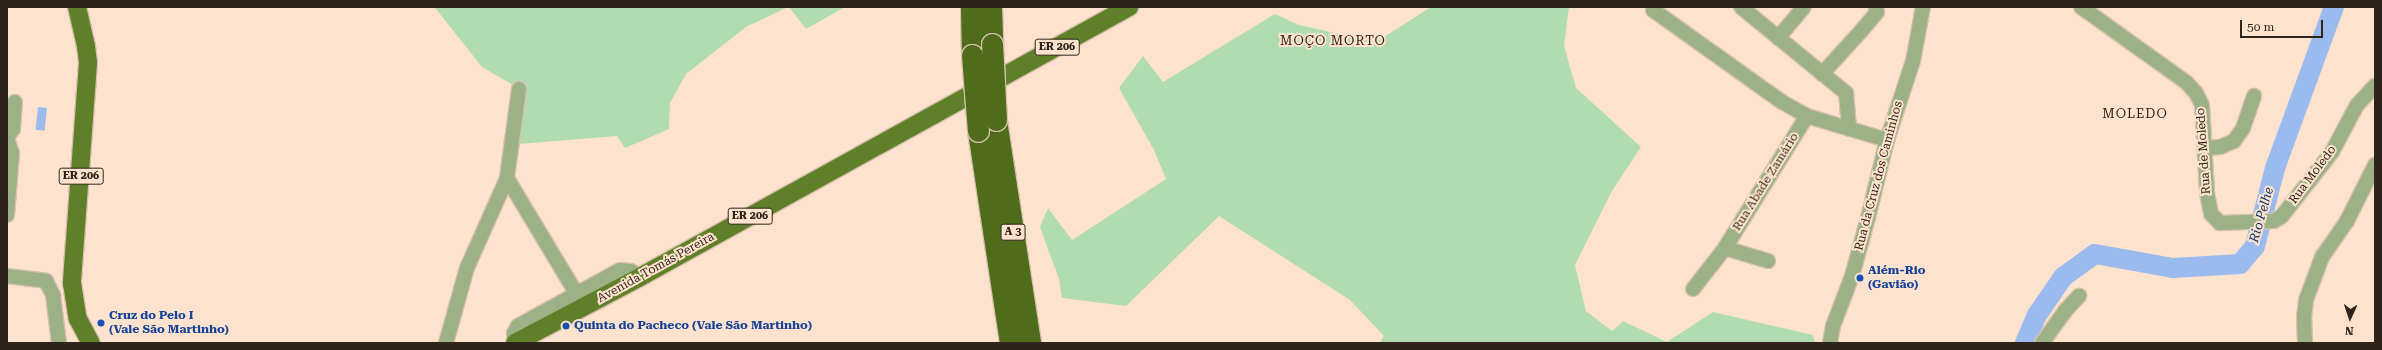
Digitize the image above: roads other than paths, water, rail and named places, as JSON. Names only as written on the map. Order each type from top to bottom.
[{"type":"highway","name":"A 3","points":[[971,7],[972,55],[978,131],[1010,343]]},
{"type":"highway","name":"A 3","points":[[991,7],[996,120],[1030,343]]},
{"type":"main road","name":"ER 206","points":[[77,7],[86,46],[88,63],[72,283],[78,319],[90,343]]},
{"type":"main road","name":"Avenida Tomás Pereira","points":[[514,343],[640,277],[1129,7]]},
{"type":"street","points":[[1741,7],[1846,93],[1849,130]]},
{"type":"street","points":[[1778,38],[1804,7]]},
{"type":"street","points":[[1822,74],[1877,12],[1876,7]]},
{"type":"street","name":"Rua da Cruz dos Caminhos","points":[[1830,343],[1833,326],[1852,276],[1887,140],[1914,55],[1923,7]]},
{"type":"street","name":"Rua de Moledo","points":[[2081,7],[2187,84],[2196,93],[2202,105],[2206,148],[2207,193],[2211,214],[2220,223],[2250,223]]},
{"type":"street","points":[[1653,10],[1782,102],[1807,116],[1849,130],[1887,140]]},
{"type":"street","name":"Rua Moledo","points":[[2250,223],[2274,221],[2282,216],[2332,152],[2357,105],[2375,86]]},
{"type":"street","points":[[446,343],[467,268],[508,178],[520,89]]},
{"type":"street","points":[[2206,148],[2220,147],[2234,141],[2243,128],[2254,96]]},
{"type":"street","points":[[7,215],[12,153],[7,137],[13,129],[15,102]]},
{"type":"street","name":"Rua Abade Zamário","points":[[1693,289],[1725,248],[1807,116]]},
{"type":"street","points":[[2305,343],[2304,317],[2306,300],[2322,257],[2347,221],[2375,165]]},
{"type":"street","points":[[508,178],[576,293]]},
{"type":"street","points":[[1725,248],[1768,261]]},
{"type":"street","points":[[514,343],[514,334],[518,326],[576,293],[620,270],[631,271],[640,277]]},
{"type":"street","points":[[7,276],[46,281],[53,295],[59,343]]},
{"type":"street","points":[[2042,343],[2065,311],[2079,296]]},
{"type":"water","points":[[38,107],[47,108],[45,131],[36,130]]},
{"type":"waterway","name":"Rio Pelhe","points":[[2025,343],[2037,315],[2063,277],[2095,254],[2173,268],[2240,264],[2255,246],[2275,168],[2334,7]]},
{"type":"place","name":"Além-Rio (Gavião)","points":[[1860,278]]},
{"type":"place","name":"Cruz do Pelo I (Vale São Martinho)","points":[[101,323]]},
{"type":"place","name":"Quinta do Pacheco (Vale São Martinho)","points":[[566,326]]},
{"type":"district","name":"MOÇO MORTO","points":[[1333,41]]},
{"type":"district","name":"MOLEDO","points":[[2135,114]]}]
